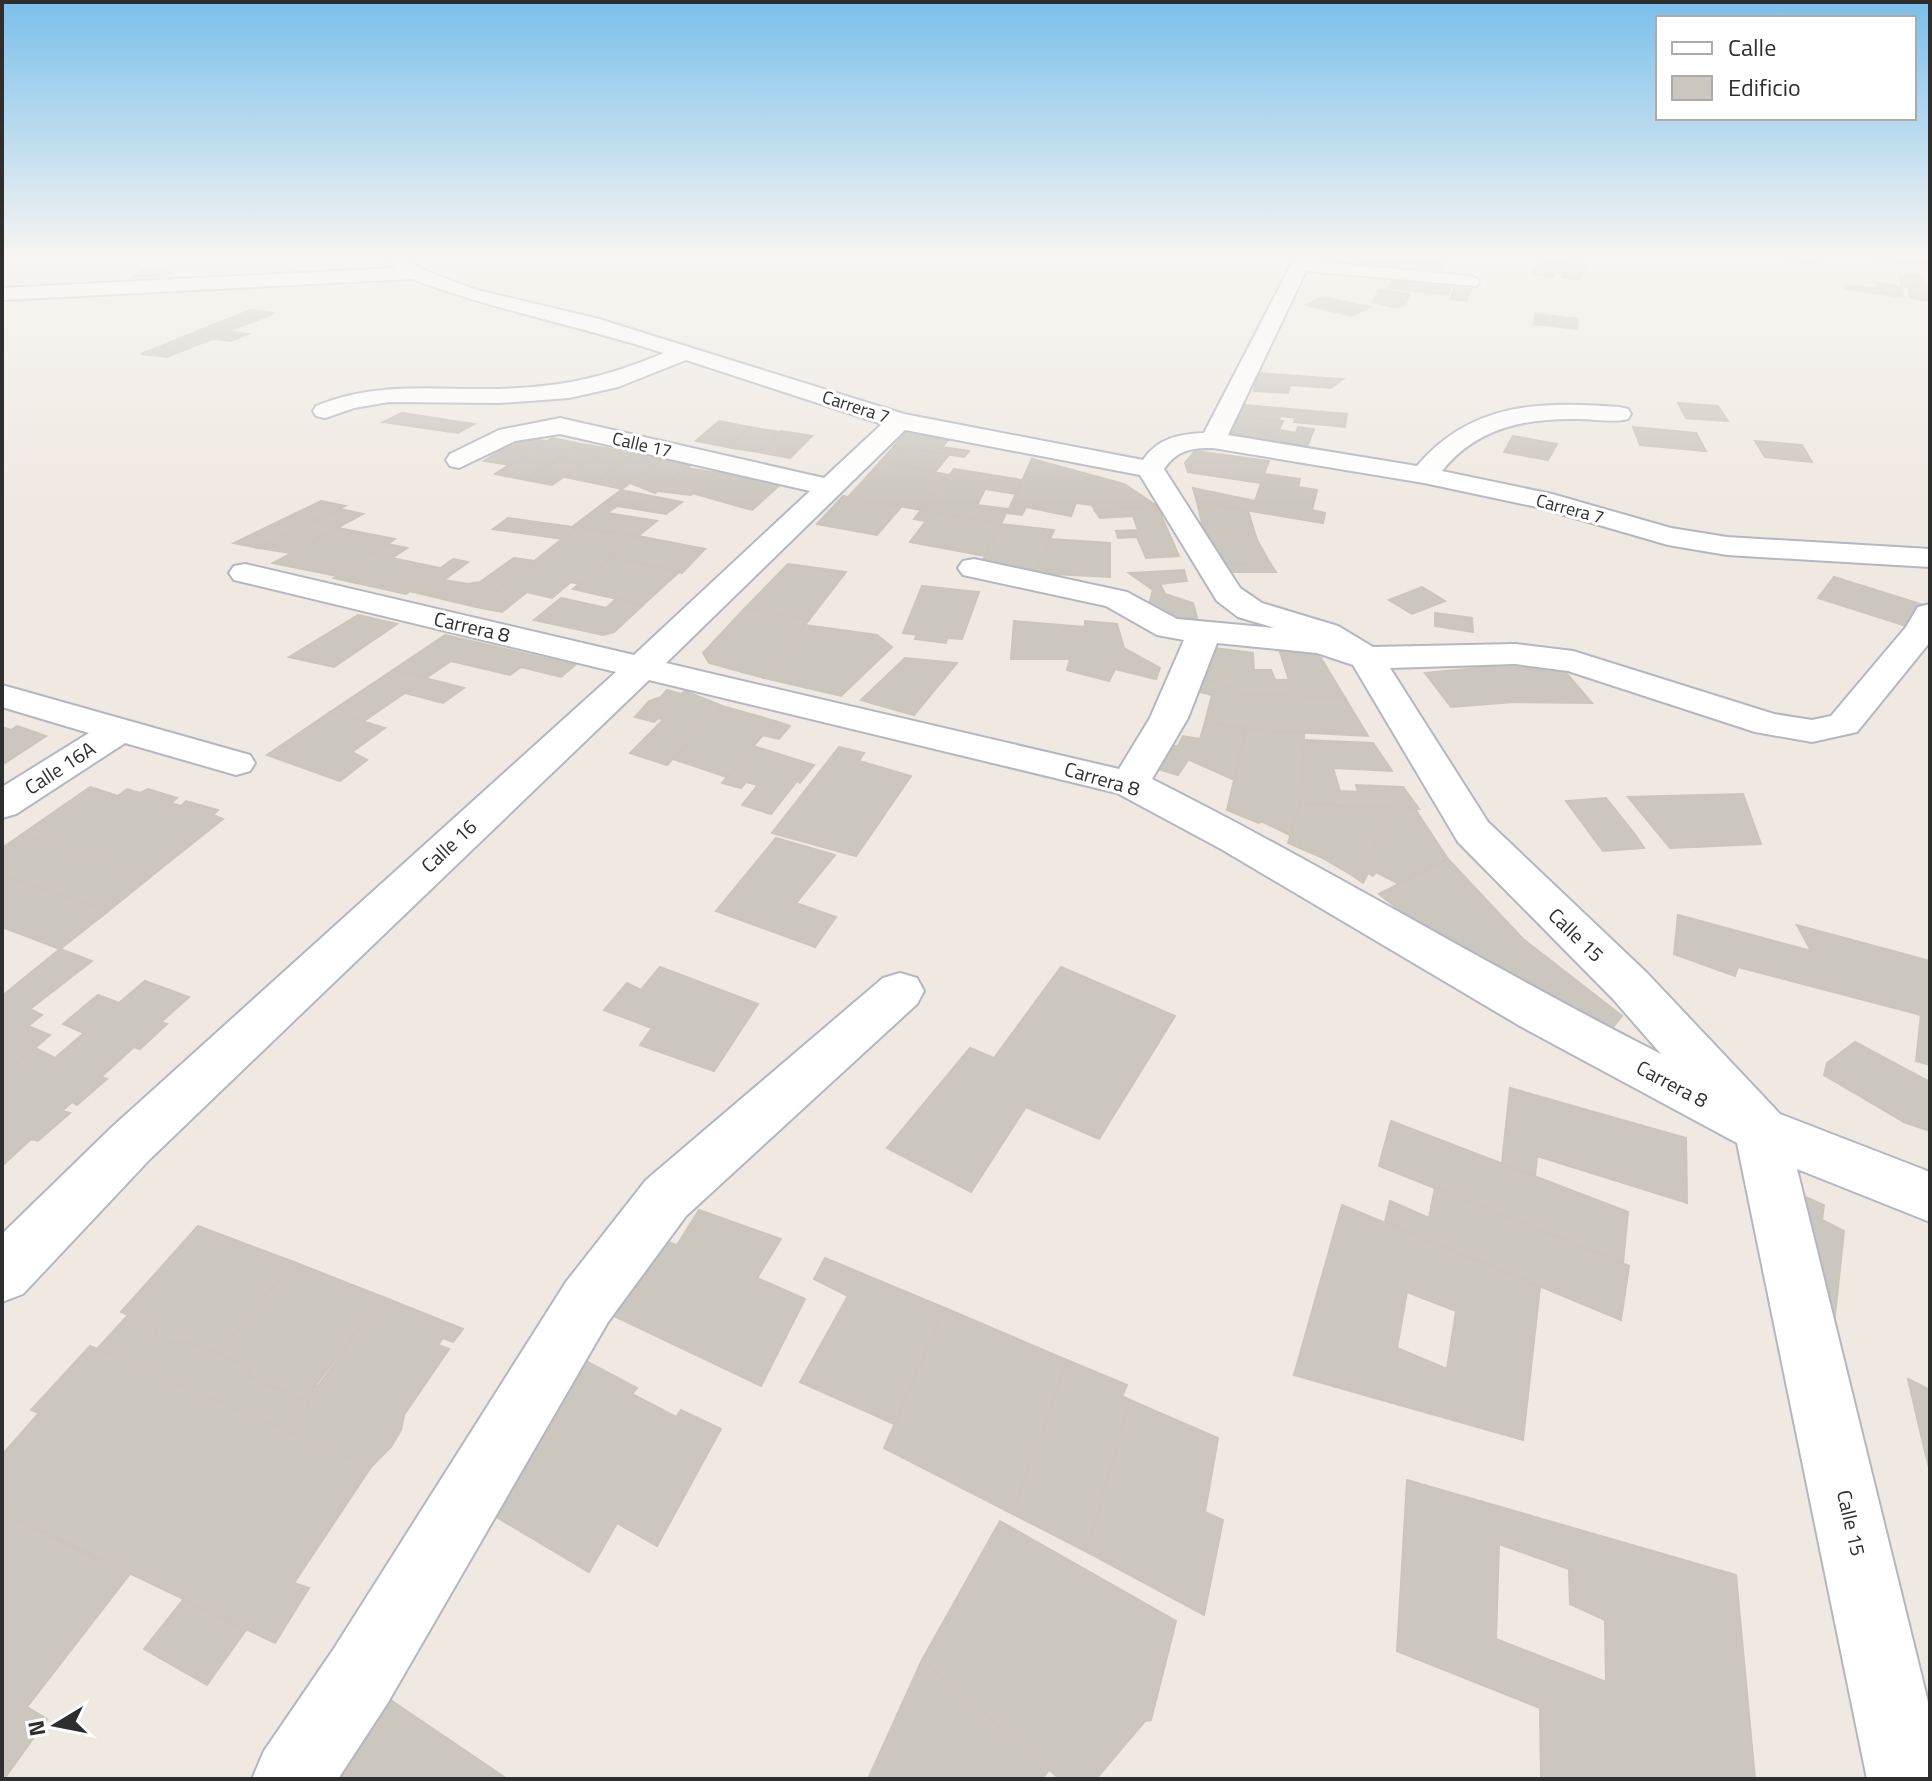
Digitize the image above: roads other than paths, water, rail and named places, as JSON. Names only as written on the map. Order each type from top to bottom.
[{"type":"street","name":"Carrera 7","points":[[638,338],[899,421],[1150,469]]},
{"type":"street","points":[[1150,469],[1163,449],[1184,441],[1213,440],[1265,338]]},
{"type":"street","points":[[325,411],[346,400],[392,392],[470,397],[582,389],[684,353]]},
{"type":"street","points":[[1424,475],[1439,453],[1498,418],[1567,409],[1619,414]]},
{"type":"street","name":"Calle 16","points":[[2,1274],[131,1143],[642,667],[899,421]]},
{"type":"street","name":"Calle 17","points":[[459,460],[508,435],[560,426],[829,487]]},
{"type":"street","name":"Carrera 7","points":[[1213,440],[1424,475],[1542,500],[1668,536],[1727,546],[1930,558]]},
{"type":"street","name":"Calle 15","points":[[1150,469],[1228,594],[1250,610],[1326,633],[1366,658],[1473,832],[1630,986],[1761,1130],[1912,1757]]},
{"type":"street","points":[[1897,555],[1930,586]]},
{"type":"street","points":[[974,568],[1116,599],[1169,628],[1322,643],[1366,658],[1515,654],[1573,661],[1768,724],[1812,731],[1844,724],[1921,631],[1930,614]]},
{"type":"street","name":"Carrera 8","points":[[245,573],[1130,784],[1236,839],[1537,1013],[1761,1130],[1930,1197]]},
{"type":"street","points":[[1130,784],[1169,718],[1204,633]]},
{"type":"street","points":[[2,696],[236,763]]},
{"type":"street","name":"Calle 16A","points":[[2,805],[118,731]]},
{"type":"street","points":[[292,1779],[360,1677],[587,1302],[666,1198],[900,991]]}]
